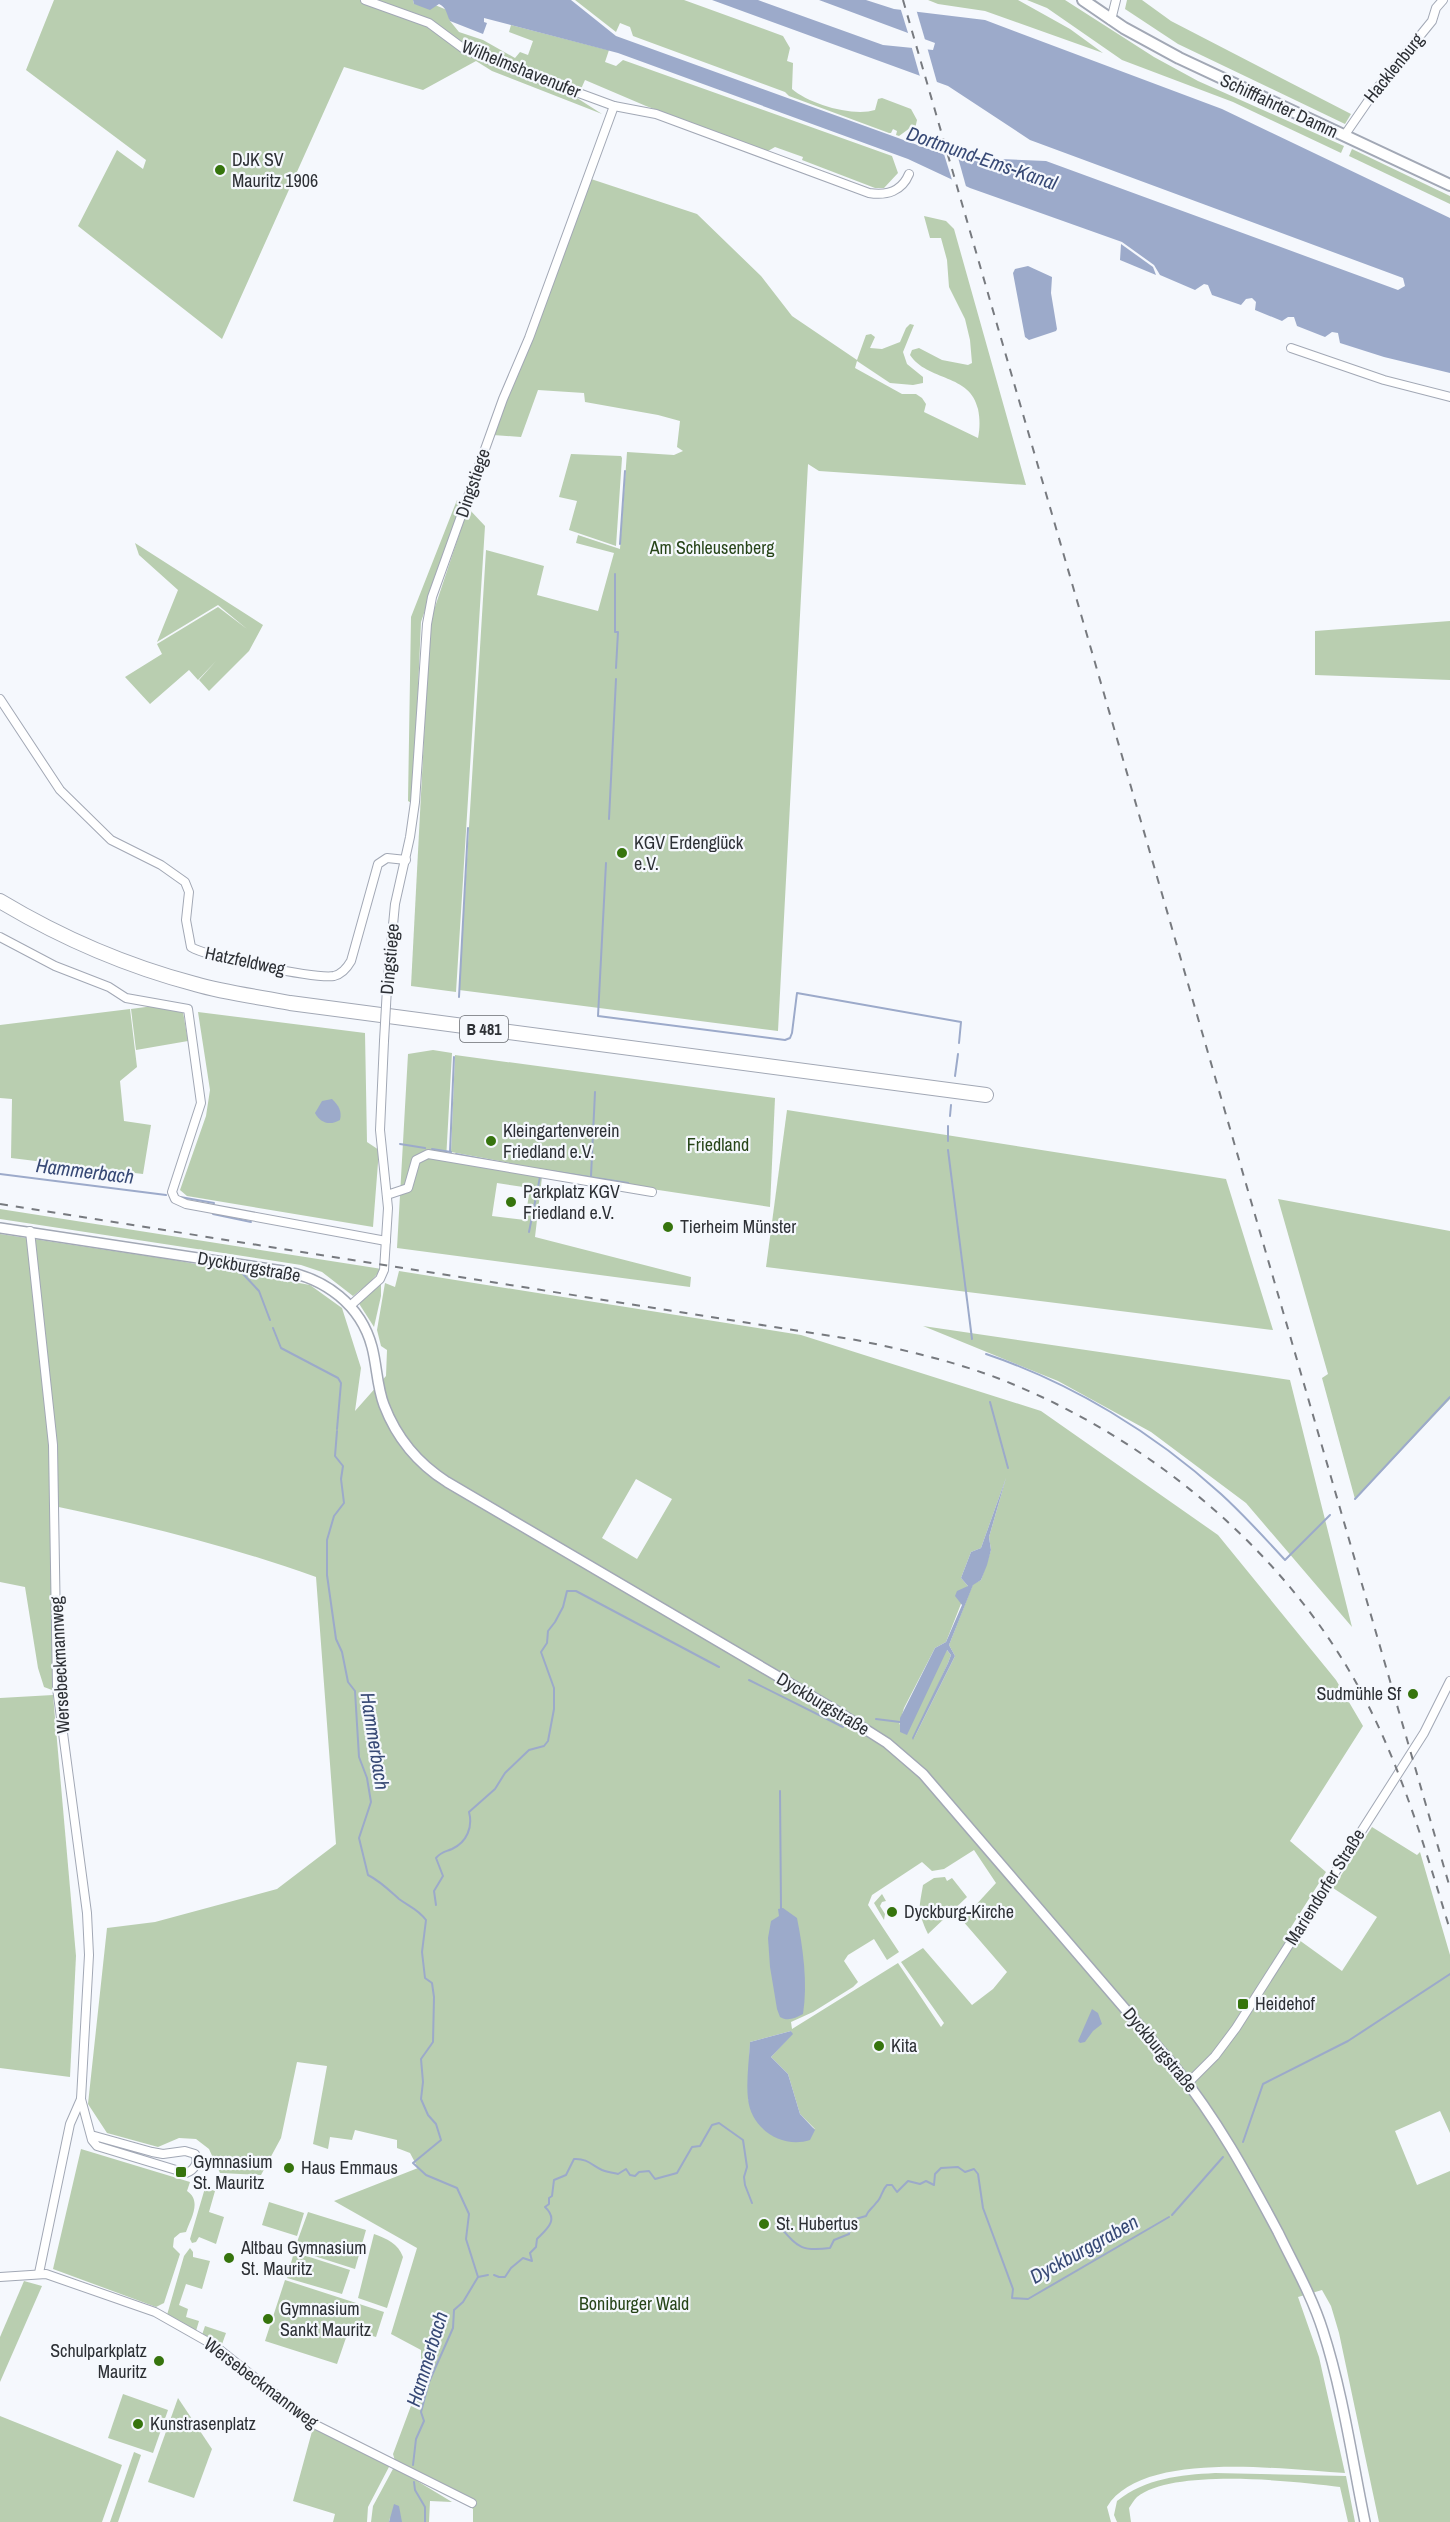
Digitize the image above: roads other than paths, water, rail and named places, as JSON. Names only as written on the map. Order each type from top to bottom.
[{"type":"highway","name":"B 481","points":[[0,901],[54,931],[142,968],[220,990],[290,1003],[986,1095]]},
{"type":"main road","name":"Schifffahrter Damm","points":[[1083,0],[1111,20],[1186,62],[1450,185]]},
{"type":"street","name":"Wilhelmshavenufer","points":[[365,0],[429,23],[464,49],[614,106]]},
{"type":"street","points":[[1111,20],[1116,0]]},
{"type":"street","name":"Hacklenburg","points":[[1344,136],[1375,91],[1432,21],[1443,0]]},
{"type":"street","points":[[614,106],[656,114],[869,193],[892,192],[901,187],[909,174]]},
{"type":"street","name":"Dingstiege","points":[[350,1306],[383,1275],[387,1195],[380,1130],[387,988],[395,904],[415,802],[427,624],[432,597],[503,399],[533,327],[614,106]]},
{"type":"street","points":[[1291,348],[1384,380],[1450,397]]},
{"type":"street","name":"Hatzfeldweg","points":[[0,699],[60,790],[111,840],[161,865],[185,882],[190,903],[186,920],[187,937],[191,947],[196,950],[225,959],[264,966],[327,976],[338,974],[351,961],[378,864],[387,858],[405,860]]},
{"type":"street","points":[[0,937],[55,966],[109,987],[126,998],[188,1009],[201,1103],[172,1192],[175,1199],[186,1204],[386,1241]]},
{"type":"street","points":[[387,1195],[408,1188],[416,1160],[428,1154],[652,1192]]},
{"type":"street","name":"Dyckburgstraße","points":[[0,1228],[298,1274],[330,1288],[350,1306],[368,1335],[382,1398],[390,1418],[401,1440],[423,1465],[463,1491],[835,1710],[896,1750],[916,1768],[944,1797],[1188,2084],[1215,2120],[1241,2163],[1296,2266],[1316,2311],[1333,2365],[1365,2522]]},
{"type":"street","name":"Wersebeckmannweg","points":[[30,1231],[53,1445],[58,1698],[88,1932],[81,2099],[91,2135]]},
{"type":"street","name":"Mariendorfer Straße","points":[[1188,2084],[1215,2056],[1232,2033],[1429,1725],[1450,1681]]},
{"type":"street","name":"Wersebeckmannweg","points":[[81,2099],[70,2124],[43,2273],[161,2315],[229,2356],[284,2403],[312,2423],[472,2503]]},
{"type":"street","points":[[91,2135],[163,2154],[189,2151],[195,2154],[196,2163],[190,2172],[181,2172],[101,2148],[93,2143],[91,2135]]},
{"type":"street","points":[[0,2277],[33,2276],[43,2273]]},
{"type":"water","points":[[413,0],[571,0],[616,36],[952,157],[1046,161],[1398,290],[1405,286],[1403,278],[1030,140],[948,86],[712,0],[758,0],[883,45],[933,50],[935,43],[819,0],[866,0],[894,9],[985,20],[1222,109],[1450,218],[1450,373],[1384,357],[1340,343],[1338,333],[1332,332],[1325,337],[1297,326],[1294,317],[1288,317],[1282,321],[1255,310],[1256,302],[1252,298],[1246,299],[1241,305],[1212,295],[1208,285],[1204,284],[1195,290],[1160,275],[1154,265],[1122,242],[970,188],[908,159],[618,53],[484,18],[484,22],[487,23],[483,34],[450,21],[445,9],[439,4],[430,10],[414,4]]},
{"type":"water","points":[[1121,244],[1153,267],[1156,275],[1120,260]]},
{"type":"water","points":[[1028,266],[1052,277],[1051,293],[1057,329],[1029,340],[1025,337],[1013,273],[1015,269]]},
{"type":"water","points":[[332,1099],[341,1114],[340,1120],[333,1123],[320,1119],[315,1113],[322,1101]]},
{"type":"water","points":[[1006,1478],[989,1537],[991,1550],[987,1565],[981,1580],[973,1585],[949,1645],[955,1656],[913,1740],[948,1663],[951,1655],[947,1650],[907,1735],[900,1732],[900,1718],[935,1648],[946,1642],[962,1605],[955,1596],[957,1591],[968,1586],[961,1578],[971,1552],[981,1548]]},
{"type":"water","points":[[783,1908],[797,1918],[805,1978],[803,2014],[789,2019],[780,2017],[777,2009],[768,1938],[771,1921],[779,1916],[778,1909]]},
{"type":"water","points":[[1092,2009],[1098,2013],[1102,2024],[1085,2042],[1080,2043],[1078,2041]]},
{"type":"water","points":[[791,2031],[793,2034],[771,2057],[788,2074],[800,2114],[815,2130],[810,2140],[799,2142],[779,2139],[762,2128],[750,2110],[747,2092],[750,2042]]},
{"type":"water","points":[[394,2504],[399,2506],[402,2522],[389,2522]]},
{"type":"waterway","points":[[620,544],[625,471]]},
{"type":"waterway","points":[[615,574],[615,632],[618,632],[616,668]]},
{"type":"waterway","points":[[609,819],[616,679]]},
{"type":"waterway","points":[[459,997],[468,828]]},
{"type":"waterway","points":[[606,863],[598,1016],[785,1040],[790,1038],[792,1033],[797,993],[961,1022],[959,1043]]},
{"type":"waterway","points":[[955,1076],[958,1054]]},
{"type":"waterway","points":[[450,1152],[454,1057]]},
{"type":"waterway","points":[[591,1176],[595,1092]]},
{"type":"waterway","points":[[950,1116],[951,1105]]},
{"type":"waterway","points":[[948,1126],[948,1141]]},
{"type":"waterway","points":[[400,1144],[425,1148]]},
{"type":"waterway","points":[[432,1149],[451,1152]]},
{"type":"waterway","points":[[948,1150],[972,1339]]},
{"type":"waterway","points":[[456,1154],[530,1168]]},
{"type":"waterway","points":[[551,1171],[628,1183]]},
{"type":"waterway","name":"Hammerbach","points":[[0,1174],[166,1195]]},
{"type":"waterway","points":[[529,1232],[540,1177]]},
{"type":"waterway","name":"Hammerbach","points":[[180,1197],[214,1203]]},
{"type":"waterway","name":"Hammerbach","points":[[213,1214],[251,1222]]},
{"type":"waterway","name":"Hammerbach","points":[[243,1274],[259,1291],[270,1320]]},
{"type":"waterway","name":"Hammerbach","points":[[273,1328],[281,1348],[338,1378],[341,1383],[337,1429]]},
{"type":"waterway","points":[[986,1354],[1080,1395],[1111,1412],[1168,1450],[1221,1494],[1285,1560],[1330,1515]]},
{"type":"waterway","points":[[1355,1499],[1450,1397]]},
{"type":"waterway","points":[[990,1402],[1008,1468]]},
{"type":"waterway","name":"Hammerbach","points":[[337,1431],[335,1456],[343,1466],[341,1479],[344,1503],[334,1516],[327,1540],[327,1575],[336,1639],[342,1652],[348,1682],[355,1691],[359,1757],[367,1778],[371,1802],[359,1838],[368,1875],[426,1920],[422,1952],[425,1978],[432,1983],[434,1997],[433,2042],[421,2059],[423,2082],[421,2099],[428,2115],[436,2124],[441,2140],[413,2163],[426,2175],[457,2188],[469,2214],[466,2239],[478,2277],[463,2302],[454,2310],[453,2328],[429,2382],[421,2412],[424,2421],[416,2439],[413,2465]]},
{"type":"waterway","points":[[436,1905],[434,1891],[443,1876],[436,1858],[462,1842],[468,1834],[469,1812],[495,1789],[505,1773],[529,1750],[544,1746],[548,1741],[554,1709],[554,1688],[541,1652],[547,1643],[548,1631],[563,1607],[567,1591],[576,1591],[719,1667]]},
{"type":"waterway","points":[[749,1680],[843,1727]]},
{"type":"waterway","points":[[876,1719],[900,1722]]},
{"type":"waterway","points":[[780,1791],[781,1909]]},
{"type":"waterway","name":"Dyckburggraben","points":[[1243,2142],[1263,2084],[1348,2041],[1450,1974]]},
{"type":"waterway","name":"Dyckburggraben","points":[[494,2275],[505,2277],[511,2268],[523,2258],[532,2261],[530,2253],[536,2247],[537,2239],[550,2224],[551,2216],[545,2207],[552,2196],[554,2180],[566,2175],[574,2159],[583,2160],[602,2170],[618,2174],[626,2169],[630,2175],[635,2176],[639,2172],[649,2171],[655,2179],[677,2173],[692,2147],[700,2146],[712,2125],[719,2123],[743,2140],[747,2167],[744,2177],[745,2185],[752,2203]]},
{"type":"waterway","name":"Dyckburggraben","points":[[1172,2215],[1223,2157]]},
{"type":"waterway","name":"Dyckburggraben","points":[[779,2226],[801,2246],[812,2249],[830,2248],[834,2240],[849,2234],[852,2220],[866,2216],[887,2185],[892,2185],[897,2192],[908,2181],[920,2184],[926,2181],[934,2185],[935,2174],[941,2168],[958,2167],[965,2172],[974,2169],[978,2174],[983,2208],[1013,2289],[1012,2298],[1028,2299],[1169,2217]]},
{"type":"waterway","points":[[478,2277],[488,2275]]},
{"type":"waterway","name":"Hammerbach","points":[[414,2482],[415,2490],[425,2507],[425,2522]]},
{"type":"railway","points":[[903,0],[1450,1888]]},
{"type":"railway","points":[[0,1204],[856,1340],[965,1367],[1051,1401],[1101,1428],[1149,1459],[1194,1493],[1237,1531],[1277,1572],[1312,1616],[1344,1662],[1393,1759],[1429,1861],[1450,1930]]},
{"type":"place","name":"DJK SV Mauritz 1906","points":[[220,170]]},
{"type":"place","name":"KGV Erdenglück e.V.","points":[[622,853]]},
{"type":"place","name":"Kleingartenverein Friedland e.V.","points":[[491,1141]]},
{"type":"place","name":"Parkplatz KGV Friedland e.V.","points":[[511,1202]]},
{"type":"place","name":"Tierheim Münster","points":[[668,1227]]},
{"type":"place","name":"Sudmühle Sf","points":[[1413,1694]]},
{"type":"place","name":"Dyckburg-Kirche","points":[[892,1912]]},
{"type":"place","name":"Heidehof","points":[[1243,2004]]},
{"type":"place","name":"Kita","points":[[879,2046]]},
{"type":"place","name":"Haus Emmaus","points":[[289,2168]]},
{"type":"place","name":"Gymnasium St. Mauritz","points":[[181,2172]]},
{"type":"place","name":"St. Hubertus","points":[[764,2224]]},
{"type":"place","name":"Altbau Gymnasium St. Mauritz","points":[[229,2258]]},
{"type":"place","name":"Gymnasium Sankt Mauritz","points":[[268,2319]]},
{"type":"place","name":"Schulparkplatz Mauritz","points":[[159,2361]]},
{"type":"place","name":"Kunstrasenplatz","points":[[138,2424]]},
{"type":"water label","name":"Dortmund-Ems-Kanal","points":[[982,158]]},
{"type":"park label","name":"Am Schleusenberg","points":[[712,548]]},
{"type":"park label","name":"Friedland","points":[[718,1145]]},
{"type":"park label","name":"Boniburger Wald","points":[[634,2304]]}]
